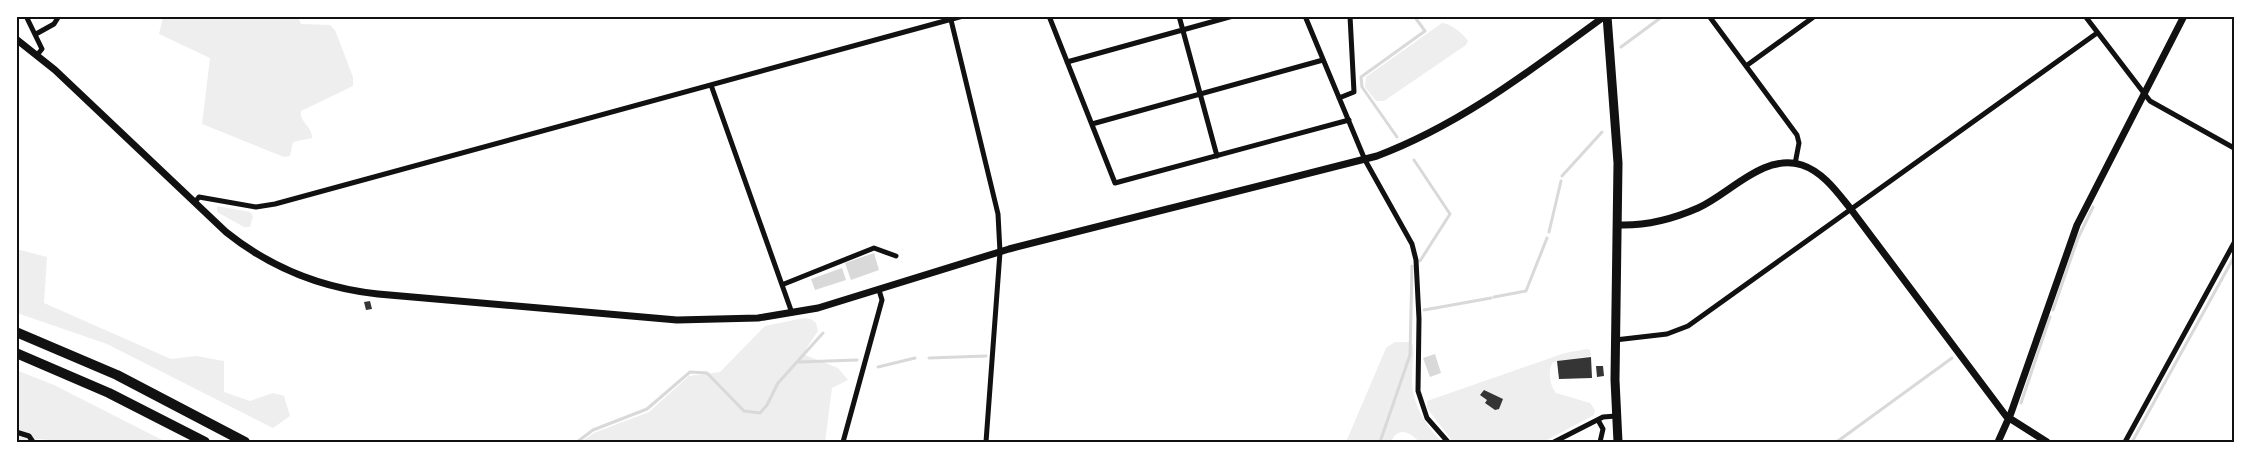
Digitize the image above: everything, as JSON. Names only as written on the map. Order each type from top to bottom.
[{"type":"highway","points":[[16,332],[117,375],[245,442]]},
{"type":"highway","points":[[16,353],[109,393],[205,442]]},
{"type":"main road","points":[[1606,16],[1618,148],[1616,340],[1618,442]]},
{"type":"street","points":[[26,16],[42,49],[37,55]]},
{"type":"street","points":[[36,34],[54,24],[59,16]]},
{"type":"street","points":[[195,202],[199,197],[266,206],[963,16]]},
{"type":"street","points":[[1049,16],[1115,183],[1349,120]]},
{"type":"street","points":[[1179,16],[1217,156]]},
{"type":"street","points":[[1067,62],[1233,16]]},
{"type":"street","points":[[1305,16],[1365,160],[1414,252],[1419,319],[1418,392],[1427,418],[1448,442]]},
{"type":"street","points":[[1339,98],[1354,92],[1350,16]]},
{"type":"street","points":[[16,39],[37,55],[241,243],[272,263],[323,285],[360,292],[676,320],[737,320],[792,313],[879,290],[1000,252],[1365,160],[1418,140],[1476,108],[1606,16]]},
{"type":"street","points":[[1708,16],[1797,135],[1799,142],[1795,164]]},
{"type":"street","points":[[1746,66],[1815,16]]},
{"type":"street","points":[[2085,16],[2150,101],[2235,148]]},
{"type":"street","points":[[1998,442],[2009,419],[2072,236],[2184,16]]},
{"type":"street","points":[[951,20],[995,199],[1000,252],[986,442]]},
{"type":"street","points":[[1616,340],[1667,334],[1681,330],[2097,33]]},
{"type":"street","points":[[1092,124],[1323,60]]},
{"type":"street","points":[[711,86],[784,284],[792,313]]},
{"type":"street","points":[[1618,225],[1638,225],[1679,215],[1710,202],[1759,170],[1776,165],[1795,164],[1819,174],[1850,208],[2009,419],[2047,442]]},
{"type":"street","points":[[2125,442],[2235,243]]},
{"type":"street","points":[[784,284],[874,248],[896,256]]},
{"type":"street","points":[[843,442],[882,300],[879,290]]},
{"type":"street","points":[[1554,442],[1598,420],[1616,416]]},
{"type":"street","points":[[1598,420],[1603,429],[1600,442]]},
{"type":"street","points":[[16,432],[29,436],[33,442]]},
{"type":"shaded area","points":[[163,17],[298,17],[301,24],[330,25],[335,30],[353,77],[353,86],[301,111],[312,138],[293,142],[290,156],[284,157],[202,124],[210,58],[159,34]]},
{"type":"shaded area","points":[[1442,23],[1460,32],[1468,41],[1466,45],[1384,101],[1376,101],[1365,87],[1366,77]]},
{"type":"shaded area","points":[[217,206],[250,212],[253,216],[250,227],[244,227],[217,212]]},
{"type":"shaded area","points":[[16,249],[47,257],[44,303],[171,359],[196,356],[224,361],[224,392],[250,401],[273,393],[284,396],[290,416],[273,428],[107,344],[17,313]]},
{"type":"shaded area","points":[[874,253],[879,270],[851,280],[845,263]]},
{"type":"shaded area","points":[[842,268],[846,280],[815,290],[811,279]]},
{"type":"shaded area","points":[[804,318],[816,323],[818,331],[806,349],[805,355],[838,368],[848,380],[832,388],[825,442],[581,442],[594,433],[649,412],[689,376],[720,372],[765,326]]},
{"type":"shaded area","points":[[1395,342],[1408,342],[1413,345],[1414,397],[1425,421],[1442,442],[1419,442],[1408,433],[1401,432],[1391,442],[1346,442],[1386,348]]},
{"type":"shaded area","points":[[1590,350],[1591,356],[1553,362],[1550,378],[1556,393],[1590,403],[1595,410],[1594,415],[1543,442],[1453,442],[1427,408],[1427,401],[1565,353]]},
{"type":"shaded area","points":[[1435,354],[1441,373],[1430,377],[1423,358]]},
{"type":"shaded area","points":[[16,370],[54,385],[166,442],[71,442],[39,439],[17,442]]},
{"type":"building","points":[[370,301],[372,309],[366,310],[364,302]]},
{"type":"building","points":[[1591,357],[1592,378],[1559,379],[1557,361]]},
{"type":"building","points":[[1596,366],[1603,366],[1604,376],[1597,377]]},
{"type":"building","points":[[1484,390],[1503,399],[1499,409],[1495,410],[1485,403],[1487,400],[1480,395]]},
{"type":"waterway","points":[[1397,137],[1362,87],[1361,77],[1425,31],[1414,16]]},
{"type":"waterway","points":[[1621,47],[1663,16]]},
{"type":"waterway","points":[[1562,176],[1602,132]]},
{"type":"waterway","points":[[1414,160],[1450,214],[1420,261]]},
{"type":"waterway","points":[[1549,232],[1561,181]]},
{"type":"waterway","points":[[2053,310],[2078,238],[2093,207]]},
{"type":"waterway","points":[[1494,297],[1526,291],[1547,238]]},
{"type":"waterway","points":[[2132,442],[2234,257]]},
{"type":"waterway","points":[[1380,442],[1410,355],[1412,266]]},
{"type":"waterway","points":[[1424,310],[1491,298]]},
{"type":"waterway","points":[[2021,403],[2050,317]]},
{"type":"waterway","points":[[577,442],[593,430],[647,409],[690,372],[707,373],[744,411],[760,413],[767,405],[778,383],[823,333]]},
{"type":"waterway","points":[[929,358],[986,356]]},
{"type":"waterway","points":[[878,367],[915,358]]},
{"type":"waterway","points":[[1832,442],[1838,441],[1952,358]]},
{"type":"waterway","points":[[799,362],[857,360]]}]
